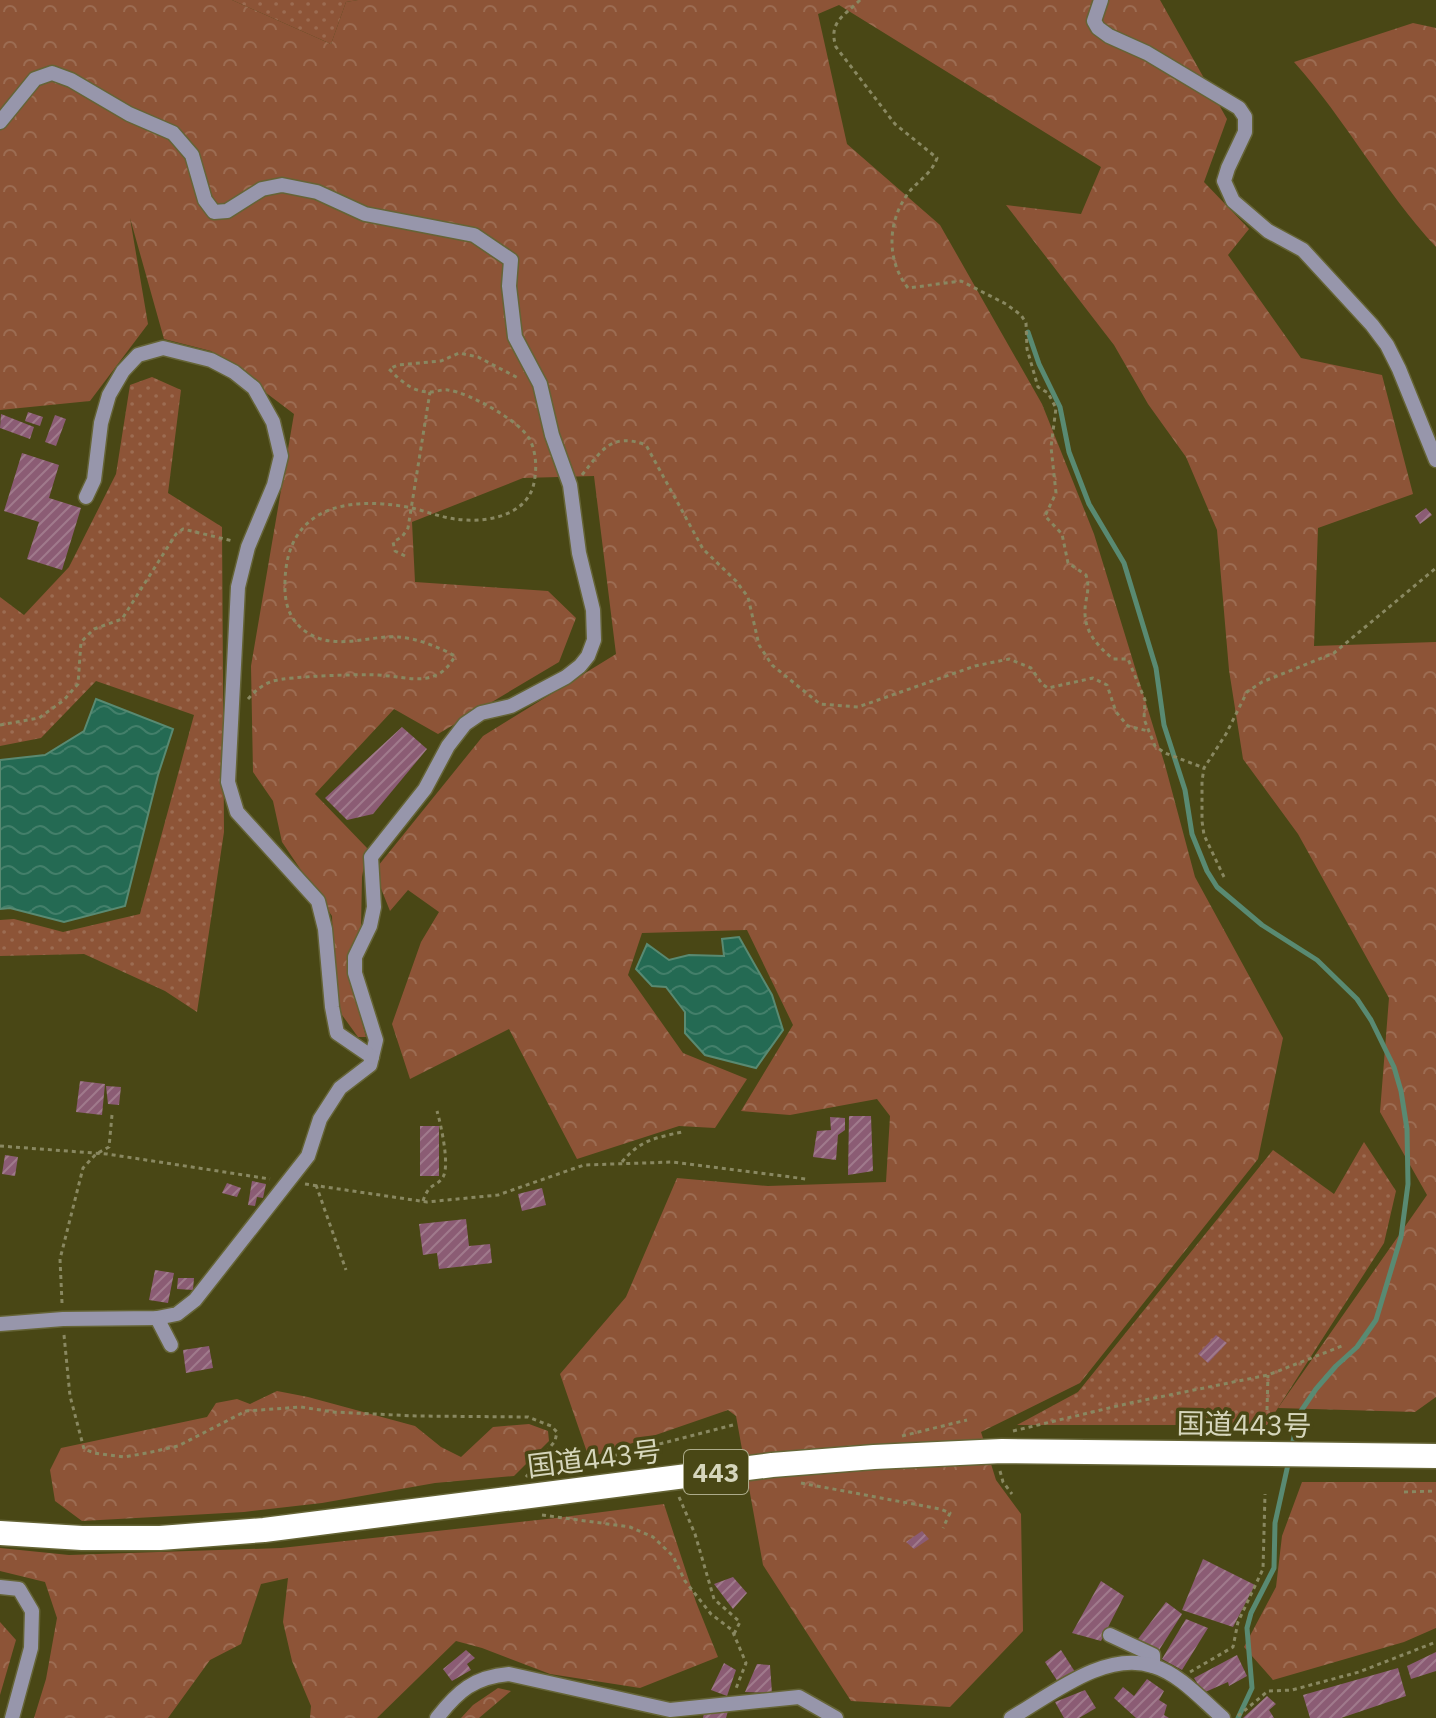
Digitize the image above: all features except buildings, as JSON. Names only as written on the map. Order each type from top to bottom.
[{"type":"highway","name":"国道443号","points":[[0,1533],[82,1538],[175,1537],[264,1530],[772,1465],[894,1456],[998,1452],[1436,1456]]},
{"type":"street","points":[[1101,0],[1094,21],[1098,28],[1117,41],[1147,53],[1239,108],[1245,117],[1245,132],[1224,181],[1233,201],[1268,231],[1303,250],[1372,325],[1393,357],[1436,460]]},
{"type":"street","points":[[0,122],[35,79],[52,73],[71,80],[129,114],[173,133],[192,155],[205,200],[214,212],[227,211],[262,189],[282,185],[317,192],[365,214],[474,235],[511,260],[509,286],[515,337],[540,384],[552,435],[570,485],[579,553],[596,625],[588,656],[566,677],[511,706],[481,713],[465,724],[448,746],[425,789],[371,857],[374,907],[370,926],[355,957],[355,973],[376,1040],[370,1065],[340,1088],[320,1119],[308,1156],[195,1300],[177,1314],[157,1318],[63,1319],[0,1324]]},
{"type":"street","points":[[86,497],[94,480],[101,423],[109,395],[123,371],[138,355],[163,348],[211,360],[234,372],[254,388],[273,422],[281,456],[274,485],[248,547],[238,587],[228,782],[237,812],[318,901],[325,929],[337,1033],[372,1057]]},
{"type":"street","points":[[157,1318],[171,1345]]},
{"type":"street","points":[[0,1587],[19,1589],[32,1611],[31,1648],[12,1718]]},
{"type":"street","points":[[1110,1635],[1153,1655],[1153,1666]]},
{"type":"street","points":[[1011,1718],[1096,1669],[1127,1662],[1153,1666],[1178,1679],[1223,1718]]},
{"type":"street","points":[[437,1718],[461,1691],[486,1676],[509,1674],[670,1710],[799,1697],[836,1718]]},
{"type":"path","points":[[860,0],[834,26],[832,35],[836,47],[895,124],[937,158],[934,167],[910,192],[895,219],[891,236],[897,274],[908,288],[961,281],[1006,304],[1026,323],[1027,349],[1038,387],[1048,393],[1056,408],[1051,447],[1056,493],[1045,516],[1062,534],[1068,563],[1086,575],[1090,589],[1085,621],[1094,643],[1113,659],[1128,659],[1145,700],[1144,719],[1155,746],[1204,768]]},
{"type":"path","points":[[232,717],[257,689],[273,681],[376,675],[418,680],[440,674],[448,668],[455,656],[442,649],[397,637],[359,642],[330,641],[310,635],[291,619],[284,597],[285,564],[290,544],[307,521],[331,509],[367,505],[410,508],[454,519],[502,516],[520,506],[532,489],[536,454],[529,436],[496,411],[463,394],[448,390],[430,392],[405,385],[389,369],[398,365],[441,361],[459,353],[478,357],[517,379],[540,384]]},
{"type":"path","points":[[405,556],[395,551],[393,542],[402,537],[408,528],[430,392]]},
{"type":"path","points":[[570,485],[612,442],[631,440],[646,445],[703,549],[748,597],[759,645],[772,665],[820,704],[858,707],[975,666],[1009,659],[1031,668],[1048,688],[1093,678],[1107,685],[1116,712],[1128,726],[1148,731]]},
{"type":"path","points":[[0,725],[39,718],[64,700],[78,684],[81,642],[94,629],[122,619],[176,534],[183,529],[248,547]]},
{"type":"path","points":[[1224,877],[1204,835],[1201,802],[1204,768],[1247,692],[1262,682],[1334,653],[1436,568]]},
{"type":"path","points":[[423,1201],[427,1189],[443,1178],[445,1172],[443,1134],[437,1111]]},
{"type":"path","points":[[112,1115],[109,1147],[96,1154],[83,1168],[60,1259],[70,1396],[84,1449],[124,1457],[178,1446],[246,1411],[272,1408],[301,1407],[333,1412],[416,1416],[507,1415],[528,1417],[551,1426],[557,1432],[555,1441],[524,1482],[535,1478]]},
{"type":"path","points":[[622,1162],[634,1147],[682,1132]]},
{"type":"path","points":[[0,1146],[96,1154],[423,1201],[498,1195],[584,1165],[622,1162],[673,1162],[806,1179]]},
{"type":"path","points":[[316,1185],[346,1270]]},
{"type":"path","points":[[1012,1494],[1003,1482],[998,1452],[1009,1432],[1268,1375],[1342,1346]]},
{"type":"path","points":[[1267,1410],[1268,1375]]},
{"type":"path","points":[[894,1456],[903,1434],[967,1420]]},
{"type":"path","points":[[545,1474],[733,1425]]},
{"type":"path","points":[[772,1465],[786,1479],[940,1509],[950,1513],[943,1528]]},
{"type":"path","points":[[671,1478],[695,1534],[714,1599],[740,1622],[734,1635]]},
{"type":"path","points":[[1404,1492],[1436,1491]]},
{"type":"path","points":[[1178,1679],[1233,1647],[1238,1622],[1263,1569],[1265,1494]]},
{"type":"path","points":[[518,1498],[534,1512],[630,1527],[653,1537],[673,1556],[685,1581],[711,1614],[734,1635],[746,1663],[735,1686],[734,1703]]},
{"type":"path","points":[[1235,1718],[1268,1691],[1292,1690],[1359,1672],[1436,1642]]},
{"type":"green space","points":[[0,0],[232,0],[331,44],[346,2],[358,0],[1160,0],[1227,119],[1204,182],[1249,229],[1228,255],[1301,358],[1382,375],[1413,494],[1318,528],[1314,646],[1436,642],[1436,1397],[1415,1412],[1278,1408],[1427,1195],[1380,1112],[1389,998],[1298,834],[1243,759],[1229,670],[1217,530],[1186,457],[1148,404],[1114,345],[1006,205],[1081,214],[1101,167],[839,5],[818,14],[847,144],[940,225],[1042,404],[1094,534],[1165,765],[1195,877],[1283,1038],[1258,1159],[1080,1383],[981,1432],[996,1480],[1021,1514],[1023,1631],[950,1707],[851,1701],[763,1565],[736,1416],[728,1410],[589,1458],[560,1374],[626,1297],[677,1178],[768,1186],[886,1182],[890,1116],[877,1099],[790,1115],[741,1111],[793,1025],[747,930],[642,933],[628,975],[683,1053],[747,1079],[715,1128],[679,1126],[577,1159],[509,1029],[410,1079],[392,1024],[421,942],[439,912],[408,890],[390,911],[374,871],[483,736],[616,654],[594,476],[523,478],[412,522],[415,582],[548,591],[576,618],[559,662],[438,734],[394,709],[315,794],[367,848],[362,877],[361,927],[347,963],[366,1037],[358,1037],[342,1015],[335,990],[332,916],[282,842],[273,801],[253,772],[251,666],[294,414],[211,351],[164,339],[130,218],[148,324],[90,401],[0,410]]},
{"type":"green space","points":[[232,0],[358,0],[346,2],[331,44]]},
{"type":"green space","points":[[1413,23],[1436,28],[1436,247],[1294,62]]},
{"type":"green space","points":[[152,377],[181,390],[168,493],[222,527],[224,832],[197,1012],[165,991],[84,954],[0,956],[0,920],[14,919],[63,932],[140,914],[194,715],[96,681],[41,738],[0,746],[0,597],[24,615],[69,567],[116,474],[130,385]]},
{"type":"green space","points":[[1364,1142],[1396,1191],[1384,1243],[1267,1425],[1017,1425],[1078,1392],[1273,1150],[1334,1194]]},
{"type":"green space","points":[[277,1391],[415,1426],[441,1447],[461,1457],[493,1427],[529,1424],[548,1431],[549,1441],[514,1476],[435,1483],[322,1503],[244,1512],[82,1521],[55,1501],[50,1470],[61,1448],[207,1417],[216,1403],[237,1399],[250,1404]]},
{"type":"green space","points":[[1302,1482],[1436,1482],[1436,1628],[1404,1642],[1273,1680],[1244,1647],[1276,1587],[1282,1536]]},
{"type":"green space","points":[[664,1504],[696,1602],[718,1657],[640,1688],[550,1674],[456,1641],[377,1718],[310,1718],[311,1706],[292,1661],[283,1622],[288,1578],[261,1584],[241,1644],[210,1660],[168,1718],[34,1718],[46,1679],[57,1618],[45,1582],[0,1571],[0,1548],[69,1555],[281,1548]]},
{"type":"green space","points":[[0,1622],[16,1640],[0,1695]]},
{"type":"green space","points":[[498,1688],[511,1691],[479,1718],[461,1718],[473,1705]]},
{"type":"water","points":[[96,699],[173,729],[158,775],[125,906],[64,922],[10,908],[0,909],[0,760],[45,755],[84,731]]},
{"type":"water","points":[[739,937],[772,995],[783,1030],[756,1068],[705,1055],[685,1033],[685,1012],[666,987],[652,986],[636,969],[647,944],[669,960],[689,955],[724,956],[722,939]]},
{"type":"waterway","points":[[1028,332],[1039,364],[1060,407],[1069,452],[1089,504],[1124,563],[1156,668],[1164,725],[1185,790],[1192,834],[1207,871],[1217,887],[1262,925],[1317,960],[1357,999],[1394,1067],[1401,1091],[1407,1129],[1408,1184],[1401,1237],[1376,1320],[1357,1347],[1316,1389],[1299,1414],[1292,1446]]},
{"type":"waterway","points":[[1238,1718],[1252,1688],[1247,1628],[1251,1613],[1274,1568],[1275,1523],[1289,1460]]}]
